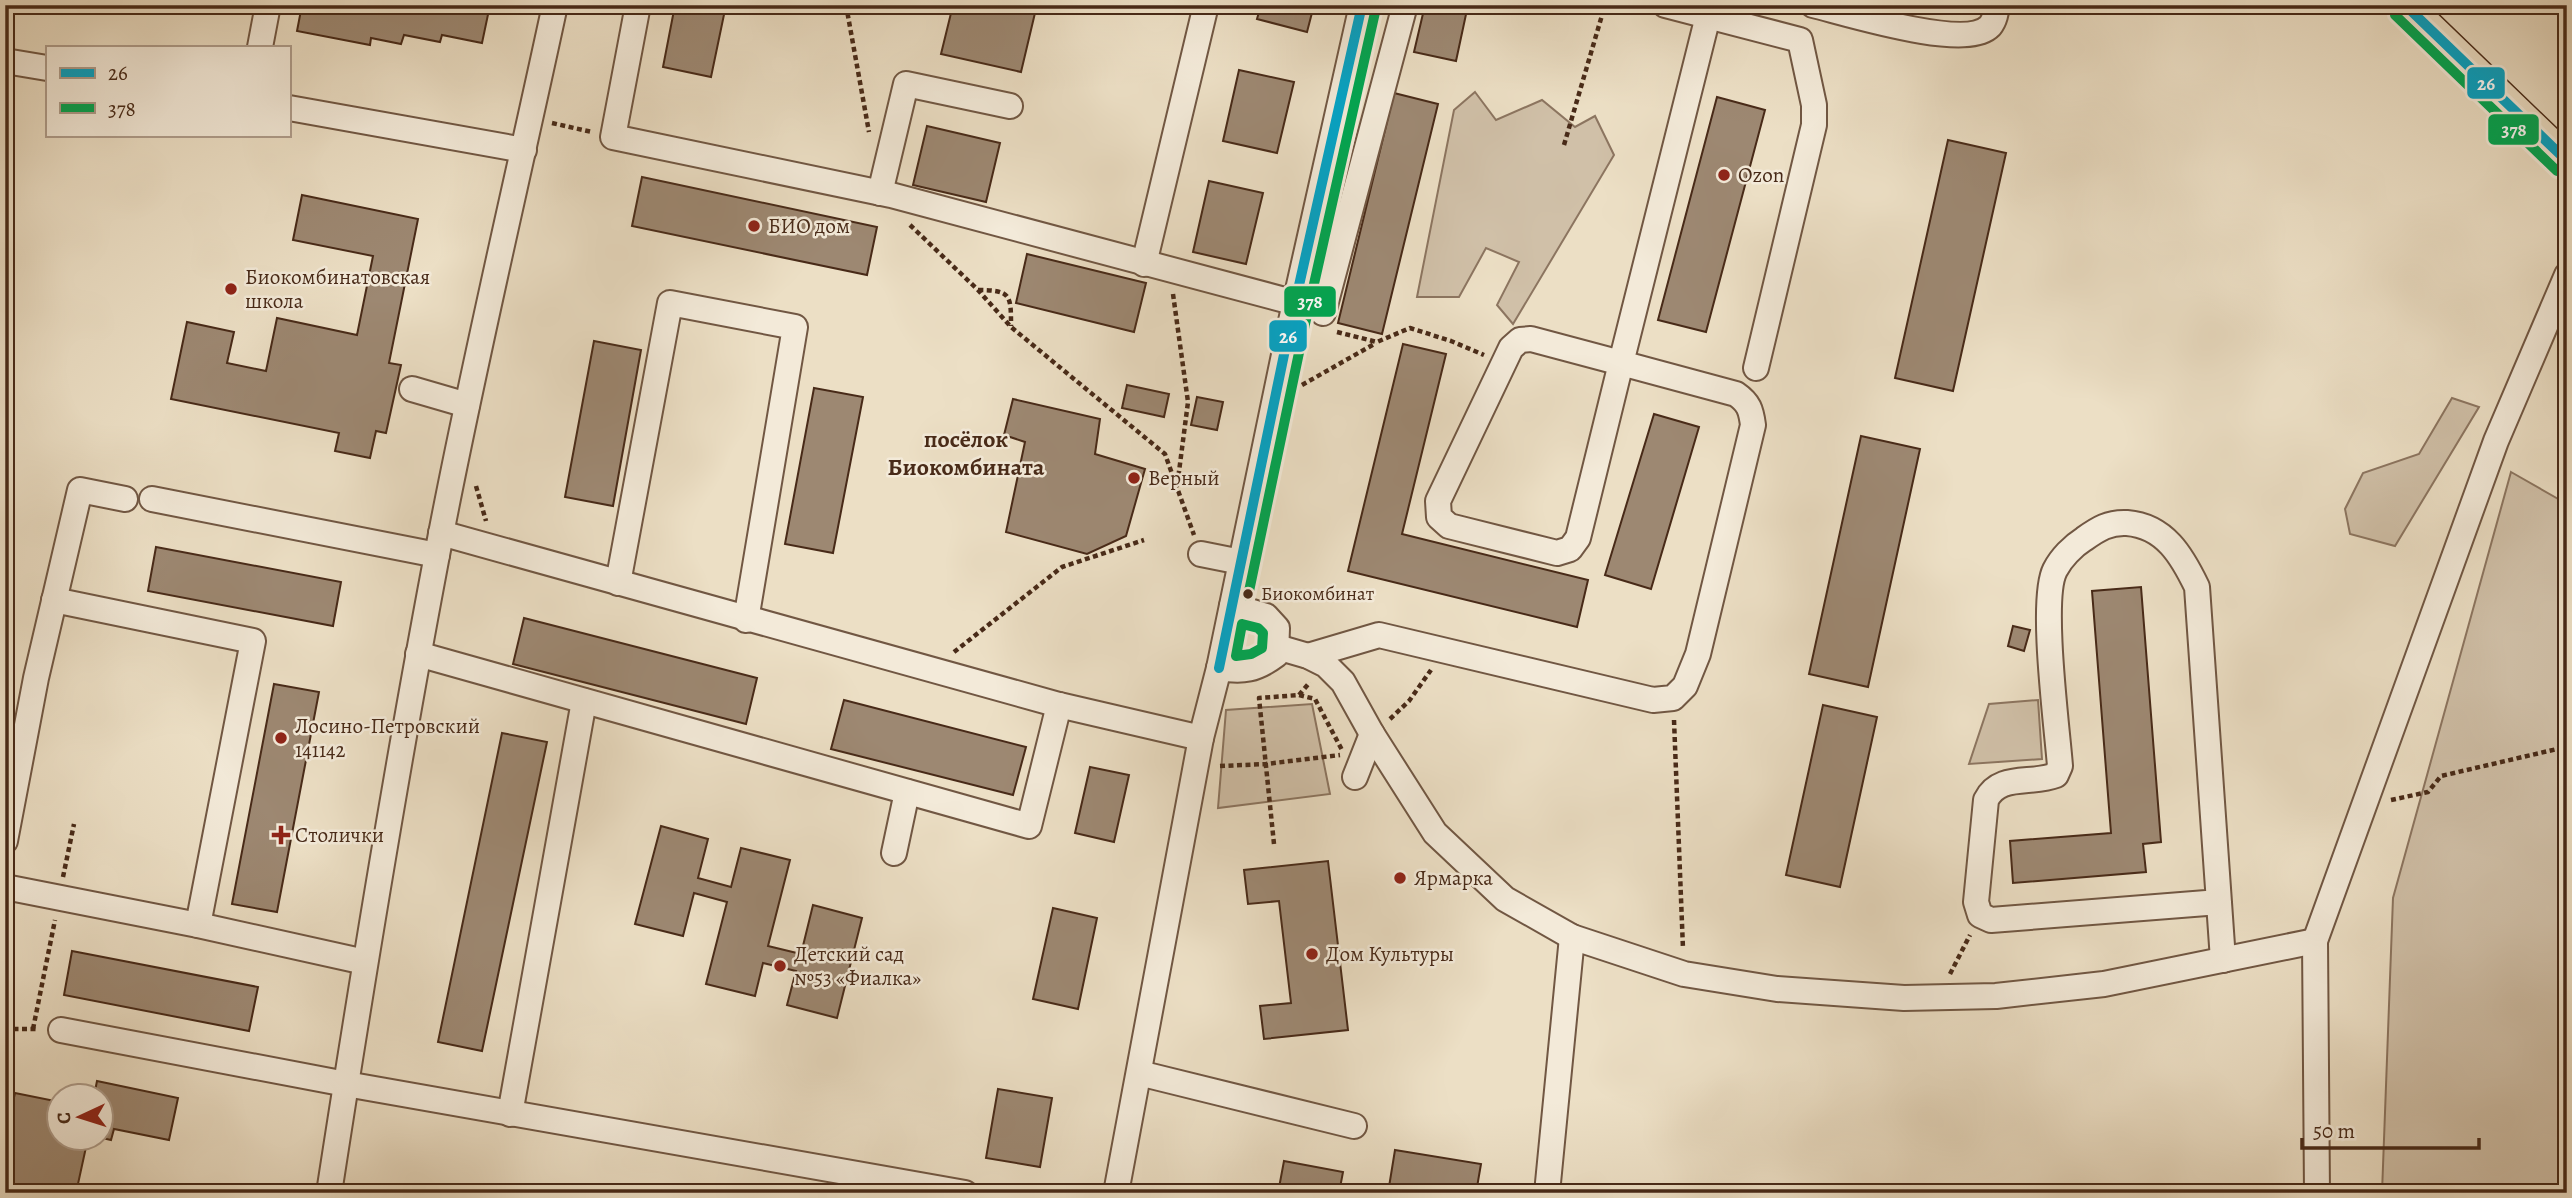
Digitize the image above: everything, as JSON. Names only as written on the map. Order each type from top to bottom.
[{"type":"main road","points":[[2405,5],[2567,161]]},
{"type":"street","points":[[260,46],[268,5]]},
{"type":"street","points":[[328,1193],[365,962],[439,544],[555,5]]},
{"type":"street","points":[[638,5],[613,138],[885,194],[1296,303]]},
{"type":"street","points":[[1144,264],[1206,5]]},
{"type":"street","points":[[1116,1193],[1199,750],[1362,5]]},
{"type":"street","points":[[1327,322],[1405,5]]},
{"type":"street","points":[[1665,5],[1717,14],[1800,40]]},
{"type":"street","points":[[1756,368],[1814,125],[1814,105],[1800,40],[1807,5]]},
{"type":"street","points":[[1813,5],[1951,36],[1982,31],[1989,26],[1997,5]]},
{"type":"street","points":[[1308,656],[1379,635],[1653,700],[1673,698],[1685,686],[1698,654],[1753,425],[1751,409],[1745,400],[1736,394],[1621,363],[1531,339],[1520,340],[1511,348],[1438,501],[1439,517],[1449,526],[1557,553],[1570,549],[1578,538],[1621,363],[1717,14]]},
{"type":"street","points":[[5,61],[46,68]]},
{"type":"street","points":[[885,194],[906,84],[1010,106]]},
{"type":"street","points":[[290,108],[524,150]]},
{"type":"street","points":[[2317,1193],[2315,941],[2496,441],[2567,275]]},
{"type":"street","points":[[618,583],[670,303],[795,327],[746,620]]},
{"type":"street","points":[[412,389],[467,405]]},
{"type":"street","points":[[5,841],[36,678],[80,490],[125,499]]},
{"type":"street","points":[[152,499],[439,544],[618,583],[746,620],[933,668],[1199,750]]},
{"type":"street","points":[[2219,902],[1992,920],[1980,915],[1976,902],[1986,800],[1992,789],[2004,783],[2047,779],[2056,775],[2060,766],[2048,600],[2054,570],[2074,546],[2101,526],[2119,522],[2143,524],[2161,535],[2184,561],[2197,587],[2219,902],[2223,960]]},
{"type":"street","points":[[1201,554],[1241,562]]},
{"type":"street","points":[[54,600],[253,641],[198,925]]},
{"type":"street","points":[[1219,668],[1251,670],[1276,655],[1277,628],[1266,616],[1232,606]]},
{"type":"street","points":[[1277,647],[1308,656],[1326,665],[1343,682],[1372,734],[1435,833],[1505,899],[1572,937],[1684,974],[1777,989],[1903,998],[1938,1007],[1996,996],[2104,984],[2315,941]]},
{"type":"street","points":[[418,654],[1029,826],[1059,705]]},
{"type":"street","points":[[510,1114],[584,701]]},
{"type":"street","points":[[1355,777],[1372,734]]},
{"type":"street","points":[[894,853],[908,792]]},
{"type":"street","points":[[5,887],[198,925],[365,962]]},
{"type":"street","points":[[1547,1193],[1572,937]]},
{"type":"street","points":[[61,1030],[510,1114],[965,1193]]},
{"type":"street","points":[[1139,1073],[1354,1126]]},
{"type":"path","points":[[846,5],[870,139]]},
{"type":"path","points":[[1564,145],[1605,5]]},
{"type":"path","points":[[550,122],[613,138]]},
{"type":"path","points":[[885,194],[906,222],[978,290],[1011,327],[1165,454],[1201,554]]},
{"type":"path","points":[[1169,270],[1188,402],[1177,487]]},
{"type":"path","points":[[978,290],[1005,293],[1011,301],[1011,327]]},
{"type":"path","points":[[1327,322],[1377,342]]},
{"type":"path","points":[[1276,399],[1377,342],[1410,328],[1451,341],[1504,364]]},
{"type":"path","points":[[933,668],[1062,567],[1144,540]]},
{"type":"path","points":[[1372,734],[1409,701],[1434,666]]},
{"type":"path","points":[[1274,844],[1259,698],[1299,695],[1315,699],[1344,754]]},
{"type":"path","points":[[1673,698],[1684,974]]},
{"type":"path","points":[[2364,806],[2428,792],[2441,776],[2557,749],[2567,744]]},
{"type":"path","points":[[1199,750],[1217,766],[1331,757]]},
{"type":"path","points":[[33,1029],[74,824]]},
{"type":"path","points":[[1938,1007],[1980,915]]},
{"type":"path","points":[[5,1029],[61,1030]]},
{"type":"shaded area","points":[[1475,92],[1496,120],[1542,100],[1575,127],[1595,116],[1614,155],[1513,324],[1497,305],[1519,262],[1486,248],[1459,297],[1417,297],[1454,110]]},
{"type":"shaded area","points":[[2452,398],[2479,407],[2395,546],[2350,534],[2345,509],[2363,473],[2419,454]]},
{"type":"shaded area","points":[[2511,472],[2567,504],[2567,1193],[2382,1193],[2393,898]]},
{"type":"shaded area","points":[[2038,700],[2042,759],[1969,764],[1989,704]]},
{"type":"shaded area","points":[[1312,704],[1330,794],[1218,808],[1226,710]]},
{"type":"building","points":[[302,5],[490,5],[482,43],[442,35],[440,42],[404,35],[401,44],[371,38],[370,45],[297,31]]},
{"type":"building","points":[[675,5],[726,5],[711,77],[663,67]]},
{"type":"building","points":[[953,5],[1000,5],[1035,13],[1021,72],[941,54]]},
{"type":"building","points":[[1261,5],[1314,5],[1307,32],[1257,19]]},
{"type":"building","points":[[1425,5],[1468,5],[1456,61],[1414,52]]},
{"type":"building","points":[[1239,70],[1294,82],[1277,153],[1223,141]]},
{"type":"building","points":[[1394,93],[1438,104],[1382,334],[1338,323]]},
{"type":"building","points":[[1717,97],[1765,110],[1706,332],[1658,320]]},
{"type":"building","points":[[927,126],[1000,143],[986,202],[913,185]]},
{"type":"building","points":[[1948,140],[2006,153],[1953,391],[1895,378]]},
{"type":"building","name":"БИО дом","points":[[642,177],[877,227],[867,275],[632,226]]},
{"type":"building","points":[[1209,181],[1263,193],[1246,264],[1193,252]]},
{"type":"building","points":[[302,195],[418,219],[389,363],[401,365],[386,433],[376,431],[370,458],[335,451],[339,433],[171,399],[187,322],[234,332],[227,363],[266,371],[277,318],[357,335],[373,256],[293,240]]},
{"type":"building","points":[[1027,254],[1146,283],[1134,332],[1016,303]]},
{"type":"building","points":[[594,341],[641,350],[613,506],[565,497]]},
{"type":"building","points":[[1403,344],[1446,354],[1402,534],[1588,580],[1577,627],[1348,571]]},
{"type":"building","points":[[1127,385],[1169,394],[1164,417],[1122,408]]},
{"type":"building","points":[[814,388],[863,397],[833,553],[785,544]]},
{"type":"building","points":[[1197,397],[1223,402],[1217,430],[1191,425]]},
{"type":"building","points":[[1013,399],[1100,419],[1095,454],[1145,469],[1126,536],[1087,554],[1006,532],[1025,442],[1004,435]]},
{"type":"building","points":[[1654,414],[1699,427],[1651,589],[1605,575]]},
{"type":"building","points":[[1861,436],[1920,449],[1868,687],[1809,674]]},
{"type":"building","points":[[156,547],[341,582],[333,626],[148,591]]},
{"type":"building","points":[[2141,587],[2161,842],[2143,844],[2146,872],[2013,883],[2010,841],[2111,833],[2092,591]]},
{"type":"building","points":[[524,618],[757,678],[746,724],[513,664]]},
{"type":"building","points":[[2013,626],[2030,630],[2024,651],[2008,646]]},
{"type":"building","points":[[274,684],[319,692],[277,912],[232,904]]},
{"type":"building","points":[[844,700],[1026,747],[1013,795],[831,749]]},
{"type":"building","points":[[1823,705],[1877,717],[1840,887],[1786,875]]},
{"type":"building","points":[[502,733],[547,742],[482,1051],[438,1042]]},
{"type":"building","points":[[1090,767],[1129,775],[1114,842],[1075,833]]},
{"type":"building","points":[[661,826],[708,839],[698,878],[731,887],[741,848],[790,860],[768,946],[801,954],[813,905],[862,918],[837,1018],[787,1005],[796,971],[763,963],[755,996],[706,984],[727,902],[694,893],[683,936],[635,924]]},
{"type":"building","name":"Дом Культуры","points":[[1328,861],[1348,1030],[1264,1039],[1260,1006],[1291,1003],[1279,901],[1248,904],[1244,870]]},
{"type":"building","points":[[1053,908],[1097,918],[1078,1009],[1033,999]]},
{"type":"building","points":[[72,951],[258,987],[249,1031],[64,995]]},
{"type":"building","points":[[116,1085],[178,1098],[169,1140],[116,1129]]},
{"type":"building","points":[[998,1089],[1052,1098],[1040,1167],[986,1158]]},
{"type":"building","points":[[15,1093],[46,1099],[46,1152],[85,1152],[76,1193],[5,1193],[5,1137]]},
{"type":"building","points":[[1395,1150],[1481,1164],[1476,1193],[1388,1193]]},
{"type":"building","points":[[1284,1161],[1343,1172],[1339,1193],[1278,1193]]},
{"type":"building","points":[[1995,1188],[2017,1193],[1994,1193]]},
{"type":"transit line","name":"26","points":[[1219,668],[1291,321],[1362,5]]},
{"type":"transit line","name":"26","points":[[2405,5],[2567,161]]},
{"type":"transit line","name":"378","points":[[1248,596],[1305,324],[1376,8]]},
{"type":"transit line","name":"378","points":[[2395,15],[2557,171]]},
{"type":"transit line","name":"378","points":[[1242,624],[1258,628],[1263,633],[1262,648],[1251,654],[1236,656],[1242,624]]},
{"type":"place","name":"Ozon","points":[[1724,175]]},
{"type":"place","name":"БИО дом","points":[[754,226]]},
{"type":"place","name":"Биокомбинатовская школа","points":[[231,289]]},
{"type":"place","name":"Верный","points":[[1134,478]]},
{"type":"place","name":"Биокомбинат","points":[[1248,594]]},
{"type":"place","name":"Лосино-Петровский 141142","points":[[281,738]]},
{"type":"place","name":"Столички","points":[[281,835]]},
{"type":"place","name":"Ярмарка","points":[[1400,878]]},
{"type":"place","name":"Дом Культуры","points":[[1312,954]]},
{"type":"place","name":"Детский сад №53 «Фиалка»","points":[[780,966]]},
{"type":"district","name":"посёлок Биокомбината","points":[[966,453]]}]
